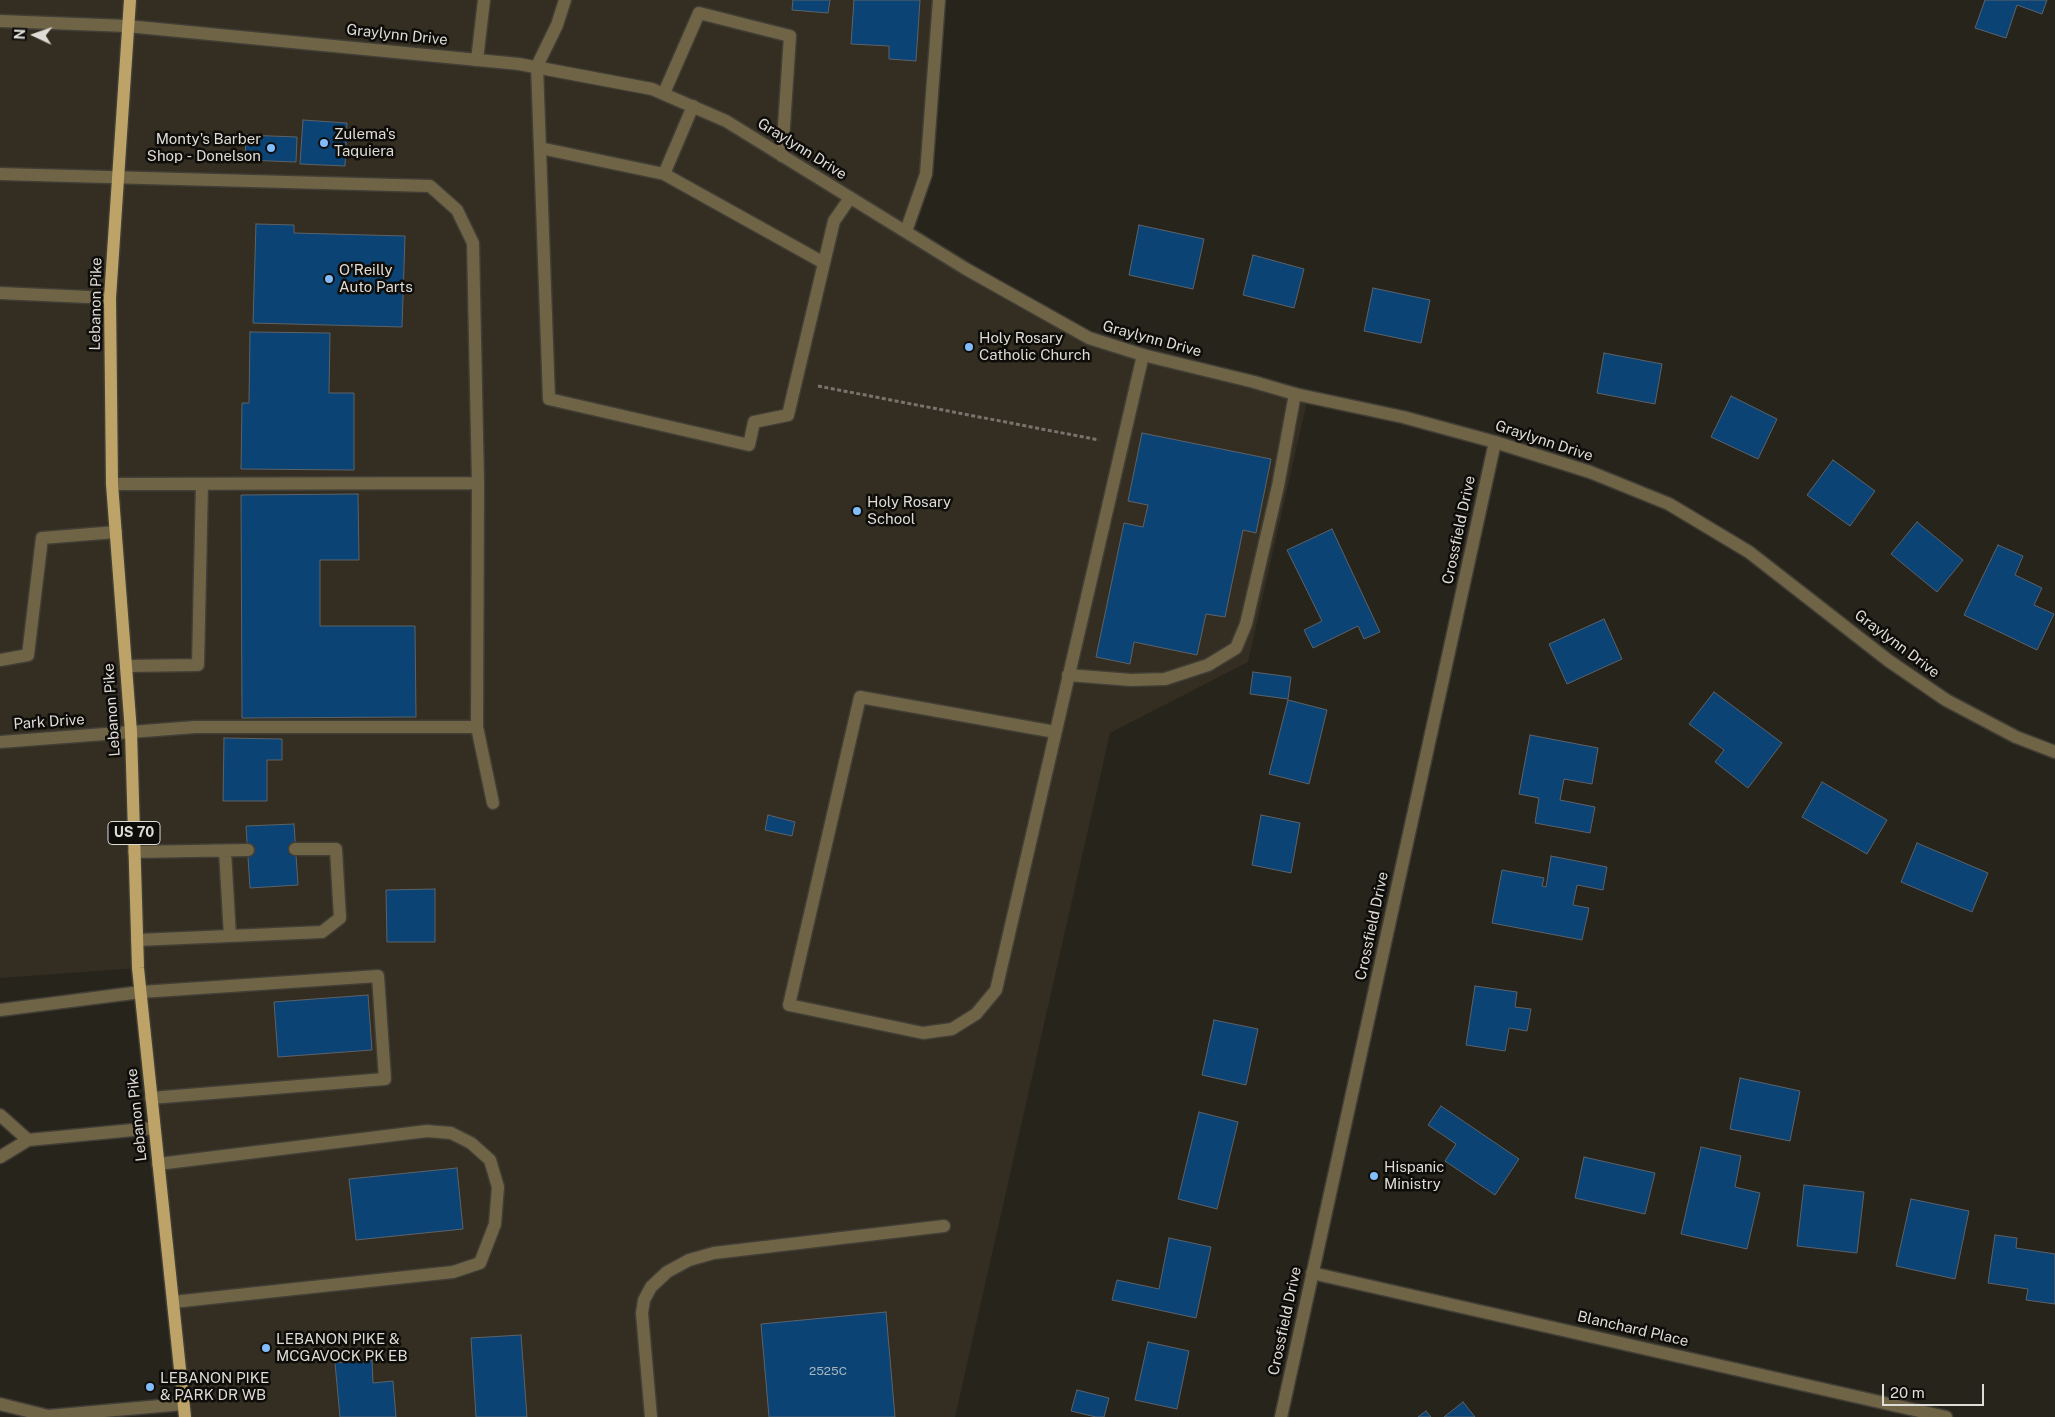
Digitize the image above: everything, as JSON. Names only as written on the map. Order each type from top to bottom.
[{"type":"main road","name":"Lebanon Pike","points":[[130,0],[110,298],[112,484],[131,732],[137,940],[141,992],[184,1417]]},
{"type":"street","points":[[477,60],[484,0]]},
{"type":"street","points":[[565,0],[557,25],[537,66],[549,399],[749,445],[754,422],[788,415],[834,222],[850,198]]},
{"type":"street","points":[[906,231],[926,174],[939,0]]},
{"type":"street","points":[[664,93],[699,13],[790,36],[782,156]]},
{"type":"street","name":"Graylynn Drive","points":[[0,21],[127,26],[537,66],[652,88],[726,121],[966,269],[1089,338],[1143,355],[1295,394],[1403,417],[1495,442],[1590,472],[1669,504],[1749,552],[1889,661],[1946,700],[2016,737],[2055,752]]},
{"type":"street","points":[[664,174],[693,106]]},
{"type":"street","points":[[540,148],[664,174],[824,263]]},
{"type":"street","points":[[0,174],[430,186],[457,210],[473,242],[478,483],[477,727],[492,804]]},
{"type":"street","points":[[0,292],[110,298]]},
{"type":"street","points":[[1055,732],[860,697],[789,1005],[923,1033],[952,1029],[976,1014],[996,990],[1143,355]]},
{"type":"street","points":[[1068,675],[1131,680],[1165,678],[1208,665],[1236,648],[1246,624],[1278,486],[1295,394]]},
{"type":"street","name":"Crossfield Drive","points":[[1281,1417],[1495,442]]},
{"type":"street","points":[[112,484],[478,483]]},
{"type":"street","points":[[126,666],[198,666],[202,484]]},
{"type":"street","points":[[0,660],[28,655],[42,538],[116,532]]},
{"type":"street","name":"Park Drive","points":[[0,742],[195,727],[477,727]]},
{"type":"street","points":[[137,940],[322,932],[340,918],[336,849],[295,849]]},
{"type":"street","points":[[134,852],[248,850]]},
{"type":"street","points":[[225,851],[230,936]]},
{"type":"street","points":[[0,1010],[141,992],[378,976],[385,1079],[151,1098]]},
{"type":"street","points":[[0,1115],[28,1140]]},
{"type":"street","points":[[0,1157],[28,1140],[154,1128]]},
{"type":"street","points":[[158,1164],[427,1131],[451,1133],[471,1143],[490,1160],[498,1188],[495,1224],[480,1263],[453,1272],[173,1302]]},
{"type":"street","points":[[650,1417],[642,1313],[644,1300],[651,1287],[667,1272],[689,1260],[714,1253],[944,1226]]},
{"type":"street","name":"Blanchard Place","points":[[1312,1273],[1946,1417]]},
{"type":"street","points":[[0,1404],[48,1416],[183,1404]]},
{"type":"path","points":[[846,392],[1122,444]]},
{"type":"shaded area","points":[[0,0],[943,0],[933,175],[913,235],[1089,338],[1308,397],[1248,662],[1110,733],[955,1417],[185,1417],[138,968],[0,978]]},
{"type":"building","points":[[793,0],[830,0],[828,13],[792,10]]},
{"type":"building","points":[[854,0],[920,0],[916,61],[889,59],[889,46],[851,44]]},
{"type":"building","points":[[1985,0],[2047,0],[2042,14],[2017,5],[2006,38],[1975,28]]},
{"type":"building","name":"Zulema's Taquiera","points":[[303,120],[347,123],[345,166],[300,164]]},
{"type":"building","name":"Monty's Barber Shop - Donelson","points":[[246,135],[297,137],[296,162],[245,160]]},
{"type":"building","name":"O'Reilly Auto Parts","points":[[256,224],[294,225],[294,233],[405,236],[402,327],[253,323]]},
{"type":"building","points":[[1139,225],[1204,239],[1193,289],[1129,275]]},
{"type":"building","points":[[1253,255],[1304,269],[1294,308],[1243,295]]},
{"type":"building","points":[[1373,288],[1430,300],[1421,343],[1364,331]]},
{"type":"building","points":[[250,332],[330,333],[329,393],[354,393],[354,470],[241,469],[242,403],[249,403]]},
{"type":"building","points":[[1604,353],[1662,364],[1655,404],[1597,393]]},
{"type":"building","points":[[1731,396],[1777,419],[1758,459],[1711,437]]},
{"type":"building","points":[[1142,433],[1271,459],[1256,533],[1243,530],[1225,617],[1206,614],[1197,655],[1134,642],[1130,664],[1096,657],[1124,523],[1143,527],[1148,505],[1128,501]]},
{"type":"building","points":[[1833,460],[1875,491],[1850,526],[1807,495]]},
{"type":"building","points":[[358,494],[359,560],[320,560],[320,626],[415,626],[416,717],[242,718],[241,495]]},
{"type":"building","points":[[1917,522],[1963,560],[1937,592],[1891,554]]},
{"type":"building","points":[[1332,529],[1380,632],[1364,639],[1358,626],[1313,648],[1304,630],[1322,621],[1287,550]]},
{"type":"building","points":[[1998,545],[2023,556],[2015,575],[2042,588],[2034,605],[2054,614],[2037,650],[1964,615]]},
{"type":"building","points":[[1604,619],[1622,659],[1567,684],[1549,644]]},
{"type":"building","points":[[1253,672],[1291,677],[1288,699],[1250,694]]},
{"type":"building","points":[[1714,692],[1782,743],[1748,788],[1715,762],[1724,750],[1689,724]]},
{"type":"building","points":[[1288,700],[1327,710],[1309,784],[1269,774]]},
{"type":"building","points":[[1530,735],[1598,748],[1592,784],[1564,779],[1560,800],[1595,807],[1590,833],[1535,823],[1539,798],[1519,794]]},
{"type":"building","points":[[224,738],[282,739],[282,760],[267,760],[267,801],[223,801]]},
{"type":"building","points":[[1822,782],[1887,820],[1867,854],[1802,817]]},
{"type":"building","points":[[768,815],[795,822],[792,836],[765,830]]},
{"type":"building","points":[[1261,815],[1300,823],[1291,873],[1252,865]]},
{"type":"building","points":[[294,824],[298,885],[250,888],[246,826]]},
{"type":"building","points":[[1917,843],[1988,873],[1972,912],[1901,882]]},
{"type":"building","points":[[1551,856],[1607,867],[1603,890],[1577,885],[1573,905],[1589,908],[1582,940],[1492,923],[1502,870],[1544,878],[1542,886],[1546,887]]},
{"type":"building","points":[[435,889],[435,942],[387,942],[386,890]]},
{"type":"building","points":[[1475,986],[1517,992],[1515,1007],[1531,1009],[1527,1031],[1509,1028],[1505,1051],[1466,1045]]},
{"type":"building","points":[[368,995],[372,1050],[278,1057],[274,1002]]},
{"type":"building","points":[[1214,1020],[1258,1029],[1246,1085],[1202,1075]]},
{"type":"building","points":[[1740,1078],[1800,1091],[1790,1141],[1730,1129]]},
{"type":"building","points":[[1441,1106],[1519,1159],[1495,1195],[1445,1161],[1456,1144],[1428,1125]]},
{"type":"building","points":[[1199,1112],[1238,1122],[1217,1209],[1178,1199]]},
{"type":"building","points":[[1701,1147],[1741,1156],[1735,1187],[1760,1193],[1747,1249],[1681,1234]]},
{"type":"building","points":[[1584,1157],[1655,1173],[1645,1214],[1575,1198]]},
{"type":"building","points":[[457,1168],[463,1229],[356,1240],[349,1179]]},
{"type":"building","points":[[1804,1185],[1864,1192],[1857,1253],[1797,1246]]},
{"type":"building","points":[[1911,1199],[1969,1211],[1955,1279],[1896,1266]]},
{"type":"building","points":[[1995,1235],[2017,1238],[2016,1248],[2055,1254],[2055,1304],[2026,1300],[2028,1289],[1988,1283]]},
{"type":"building","points":[[1169,1238],[1211,1247],[1196,1318],[1112,1300],[1117,1280],[1159,1289]]},
{"type":"building","points":[[886,1312],[895,1417],[769,1417],[761,1324]]},
{"type":"building","points":[[521,1335],[527,1417],[476,1417],[471,1338]]},
{"type":"building","points":[[1148,1342],[1189,1351],[1177,1409],[1135,1400]]},
{"type":"building","points":[[372,1360],[373,1383],[393,1381],[396,1417],[340,1417],[335,1363]]},
{"type":"building","points":[[1077,1390],[1109,1398],[1104,1417],[1071,1411]]},
{"type":"building","points":[[1463,1402],[1475,1417],[1444,1417]]},
{"type":"building","points":[[1426,1411],[1431,1417],[1418,1417]]},
{"type":"place","name":"Zulema's Taquiera","points":[[324,143]]},
{"type":"place","name":"Monty's Barber Shop - Donelson","points":[[271,148]]},
{"type":"place","name":"O'Reilly Auto Parts","points":[[329,279]]},
{"type":"place","name":"Holy Rosary Catholic Church","points":[[969,347]]},
{"type":"place","name":"Holy Rosary School","points":[[857,511]]},
{"type":"place","name":"Hispanic Ministry","points":[[1374,1176]]},
{"type":"place","name":"LEBANON PIKE & MCGAVOCK PK EB","points":[[266,1348]]},
{"type":"place","name":"LEBANON PIKE & PARK DR WB","points":[[150,1387]]}]
